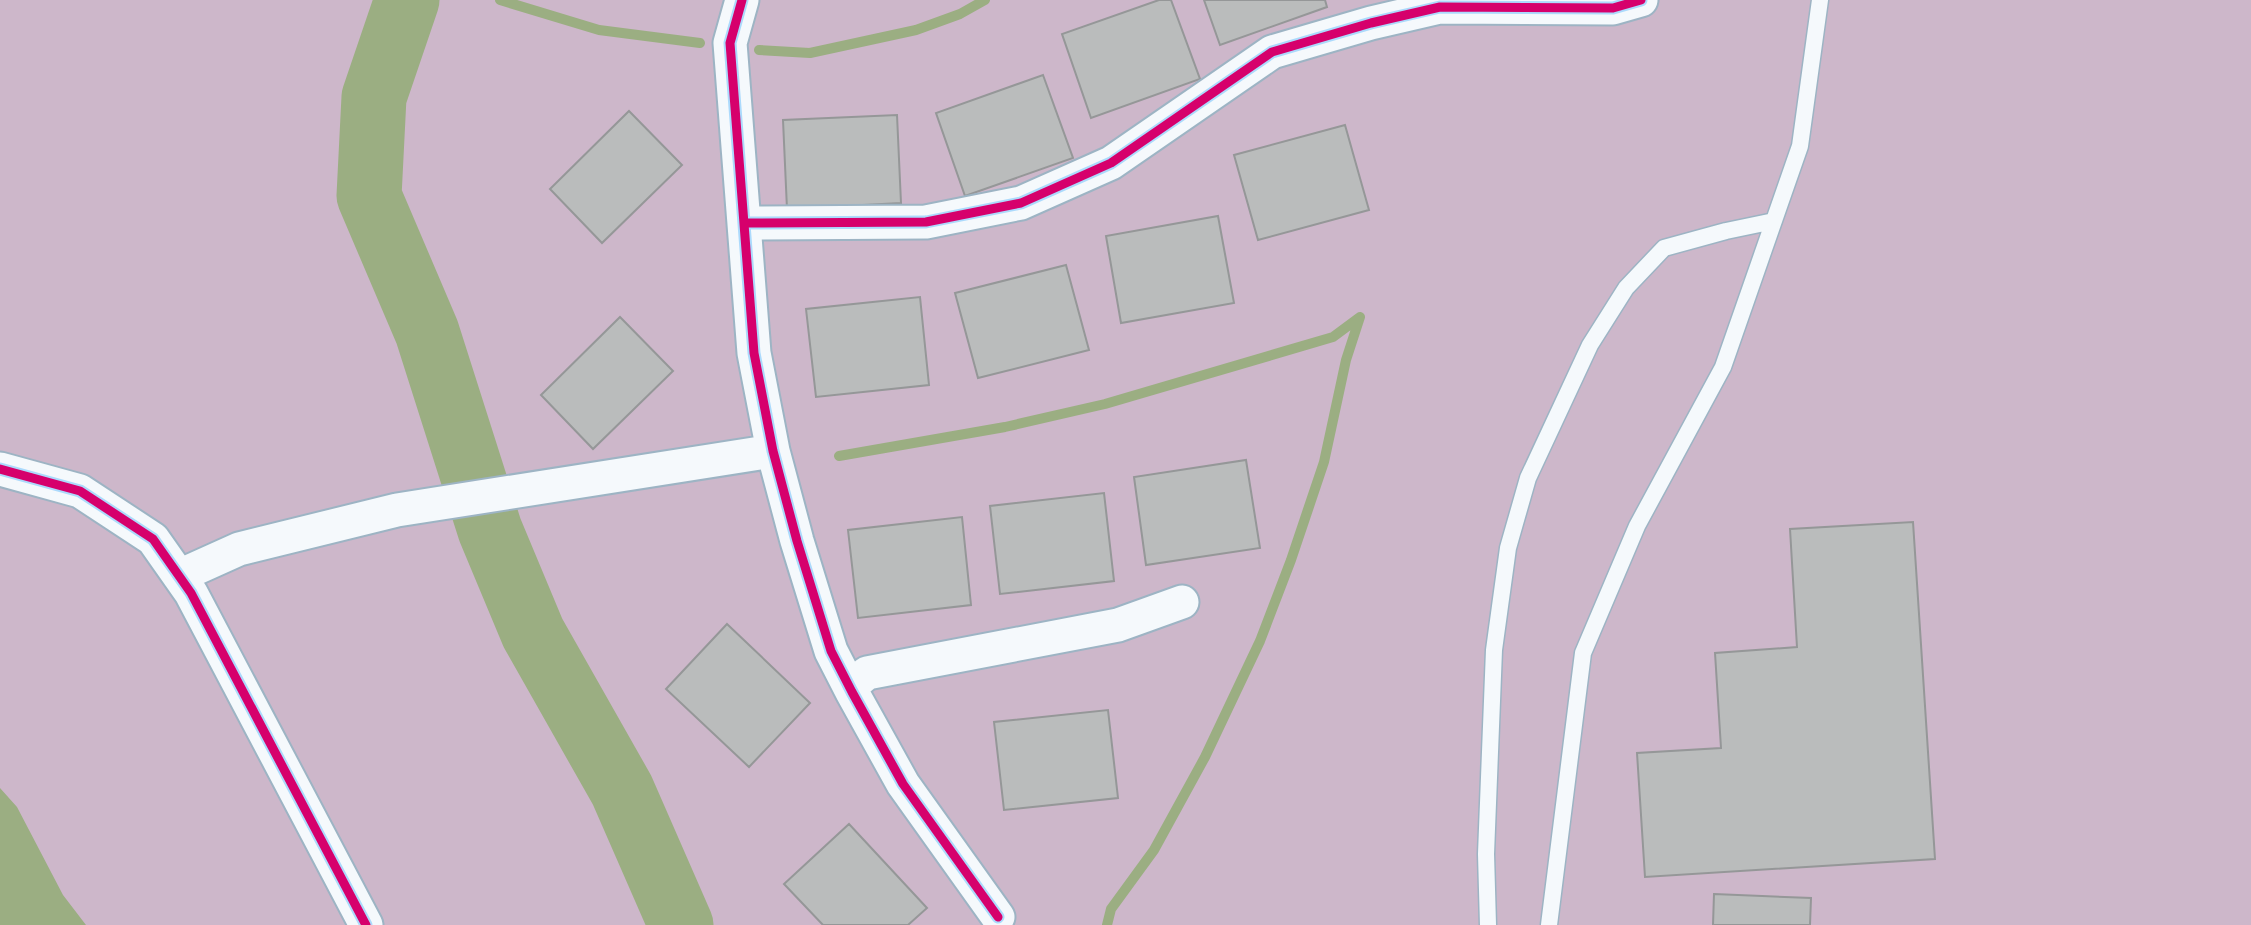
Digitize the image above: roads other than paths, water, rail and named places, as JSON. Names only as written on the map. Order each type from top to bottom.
[{"type":"street","points":[[742,0],[730,43],[754,353],[773,451],[797,541],[831,651],[850,687],[903,784],[998,917]]},
{"type":"street","points":[[744,223],[926,222],[1021,203],[1111,163],[1272,52],[1371,23],[1440,7],[1612,8],[1641,0]]},
{"type":"street","points":[[179,576],[239,549],[397,510],[773,451]]},
{"type":"street","points":[[6,480],[79,491],[153,539],[191,593],[366,925]]},
{"type":"street","points":[[850,687],[867,673],[1118,625],[1182,602]]},
{"type":"lane","points":[[1549,925],[1583,653],[1637,526],[1723,367],[1800,146],[1820,0]]},
{"type":"lane","points":[[1488,925],[1486,854],[1494,650],[1508,548],[1528,478],[1590,345],[1626,288],[1664,248],[1773,221]]},
{"type":"waterway","points":[[407,0],[374,97],[369,196],[427,332],[490,530],[533,633],[622,790],[681,925]]},
{"type":"waterway","points":[[500,0],[599,30],[700,43]]},
{"type":"waterway","points":[[759,50],[810,53],[916,30],[960,14],[985,0]]},
{"type":"waterway","points":[[839,456],[1005,427],[1105,404],[1333,337],[1360,317]]},
{"type":"waterway","points":[[1107,925],[1111,909],[1154,850],[1205,757],[1260,641],[1324,462],[1346,360],[1360,317]]}]
